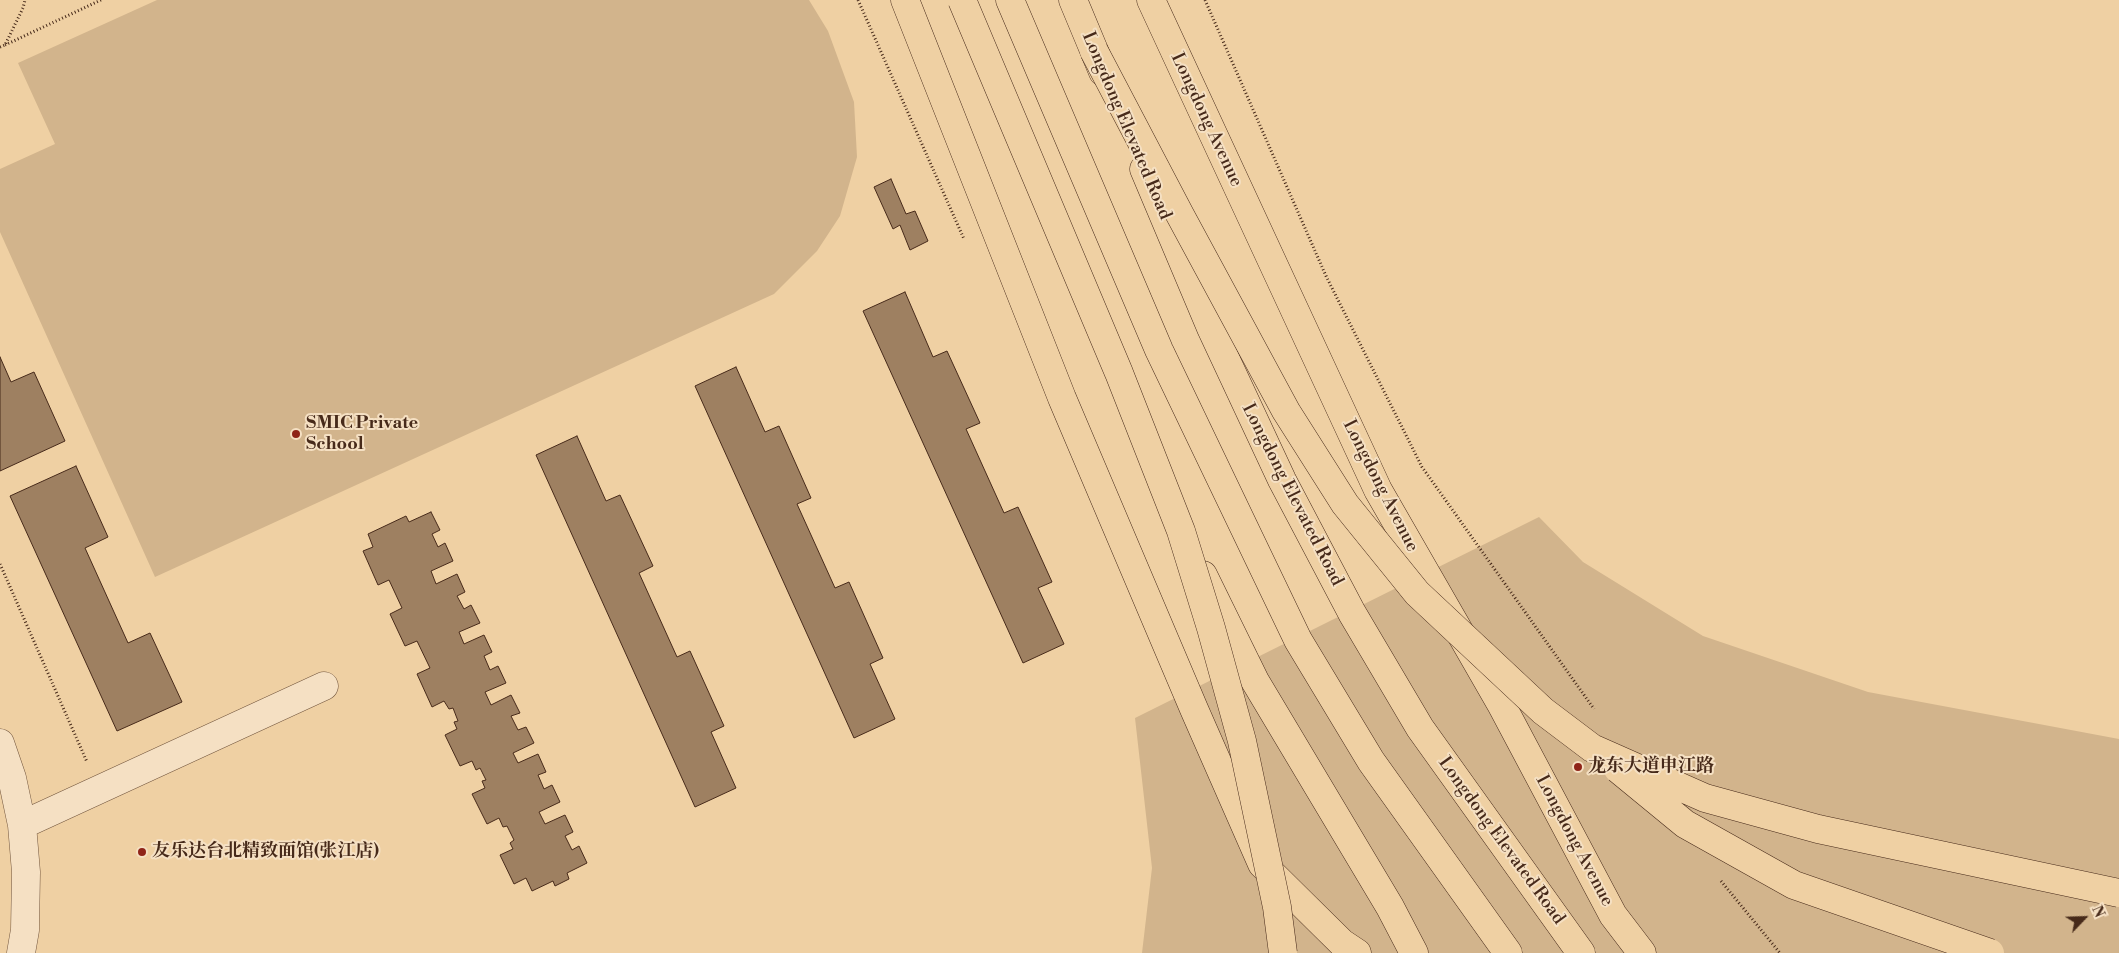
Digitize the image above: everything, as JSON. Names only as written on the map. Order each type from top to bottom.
[{"type":"main road","points":[[905,0],[1062,398],[1262,864],[1342,943],[1357,953]]},
{"type":"main road","points":[[962,0],[1119,373],[1181,531],[1255,681],[1390,908],[1414,953]]},
{"type":"main road","points":[[1010,0],[1159,350],[1298,640],[1371,761],[1508,953]]},
{"type":"main road","name":"Longdong Elevated Road","points":[[1072,0],[1215,337],[1282,480],[1352,613],[1420,728],[1581,953]]},
{"type":"main road","name":"Longdong Avenue","points":[[1151,0],[1378,490],[1501,704],[1613,915],[1642,953]]},
{"type":"main road","points":[[1094,51],[1183,222],[1286,411],[1345,504],[1417,593],[1543,711],[1592,748],[1685,824],[1794,885],[1990,953]]},
{"type":"main road","points":[[1181,531],[1242,741],[1277,907],[1283,953]]},
{"type":"main road","points":[[1592,748],[1705,798],[1818,829],[2119,893]]},
{"type":"street","points":[[22,825],[324,686]]},
{"type":"street","points":[[0,743],[12,778],[22,825],[26,872],[25,930],[21,953]]},
{"type":"path","points":[[5,45],[25,0]]},
{"type":"path","points":[[0,47],[101,0]]},
{"type":"path","points":[[1205,0],[1326,276],[1422,467]]},
{"type":"path","points":[[0,564],[100,790]]},
{"type":"shaded area","name":"SMIC Private School","points":[[157,0],[809,0],[828,31],[854,102],[857,157],[840,216],[817,251],[774,294],[155,577],[0,232],[0,169],[55,144],[18,63]]},
{"type":"shaded area","points":[[1539,517],[1583,562],[1703,636],[1868,692],[2119,739],[2119,953],[1142,953],[1152,868],[1135,718]]},
{"type":"building","points":[[891,179],[906,214],[915,211],[928,241],[910,250],[900,225],[893,229],[874,187]]},
{"type":"building","points":[[905,292],[933,357],[947,351],[980,423],[966,429],[1004,513],[1018,507],[1052,582],[1038,588],[1064,644],[1023,663],[863,311]]},
{"type":"building","points":[[0,357],[11,382],[34,372],[65,441],[0,471]]},
{"type":"building","points":[[736,367],[765,432],[779,426],[811,498],[797,504],[835,588],[849,582],[883,658],[870,664],[895,719],[854,738],[695,386]]},
{"type":"building","points":[[577,436],[606,501],[620,495],[653,566],[639,573],[677,657],[690,651],[724,726],[711,732],[736,788],[695,807],[536,455]]},
{"type":"building","points":[[76,466],[108,537],[85,548],[128,643],[150,633],[182,702],[117,731],[10,496]]},
{"type":"building","points":[[431,512],[440,530],[432,534],[438,547],[445,543],[453,561],[431,571],[436,584],[457,574],[465,592],[457,596],[464,609],[471,605],[480,623],[459,632],[464,644],[484,635],[492,652],[484,656],[490,670],[498,666],[506,683],[485,692],[491,705],[511,695],[520,713],[511,716],[518,730],[526,727],[534,743],[513,753],[518,763],[538,754],[546,772],[538,775],[544,789],[552,785],[560,802],[539,812],[545,824],[565,815],[573,832],[565,836],[572,850],[579,846],[587,863],[567,873],[569,879],[555,886],[553,881],[532,891],[526,878],[514,884],[500,855],[513,849],[510,843],[514,840],[507,826],[503,827],[499,818],[487,824],[472,794],[485,788],[482,781],[486,780],[480,768],[476,770],[472,761],[460,766],[445,735],[457,729],[454,722],[458,721],[453,708],[449,709],[444,701],[432,707],[417,674],[430,668],[417,641],[405,646],[390,614],[402,608],[389,580],[378,585],[363,551],[373,547],[368,534],[406,516],[409,522]]},
{"type":"place","name":"SMIC Private School","points":[[296,434]]},
{"type":"place","name":"龙东大道申江路","points":[[1578,767]]},
{"type":"place","name":"友乐达台北精致面馆(张江店)","points":[[142,852]]}]
